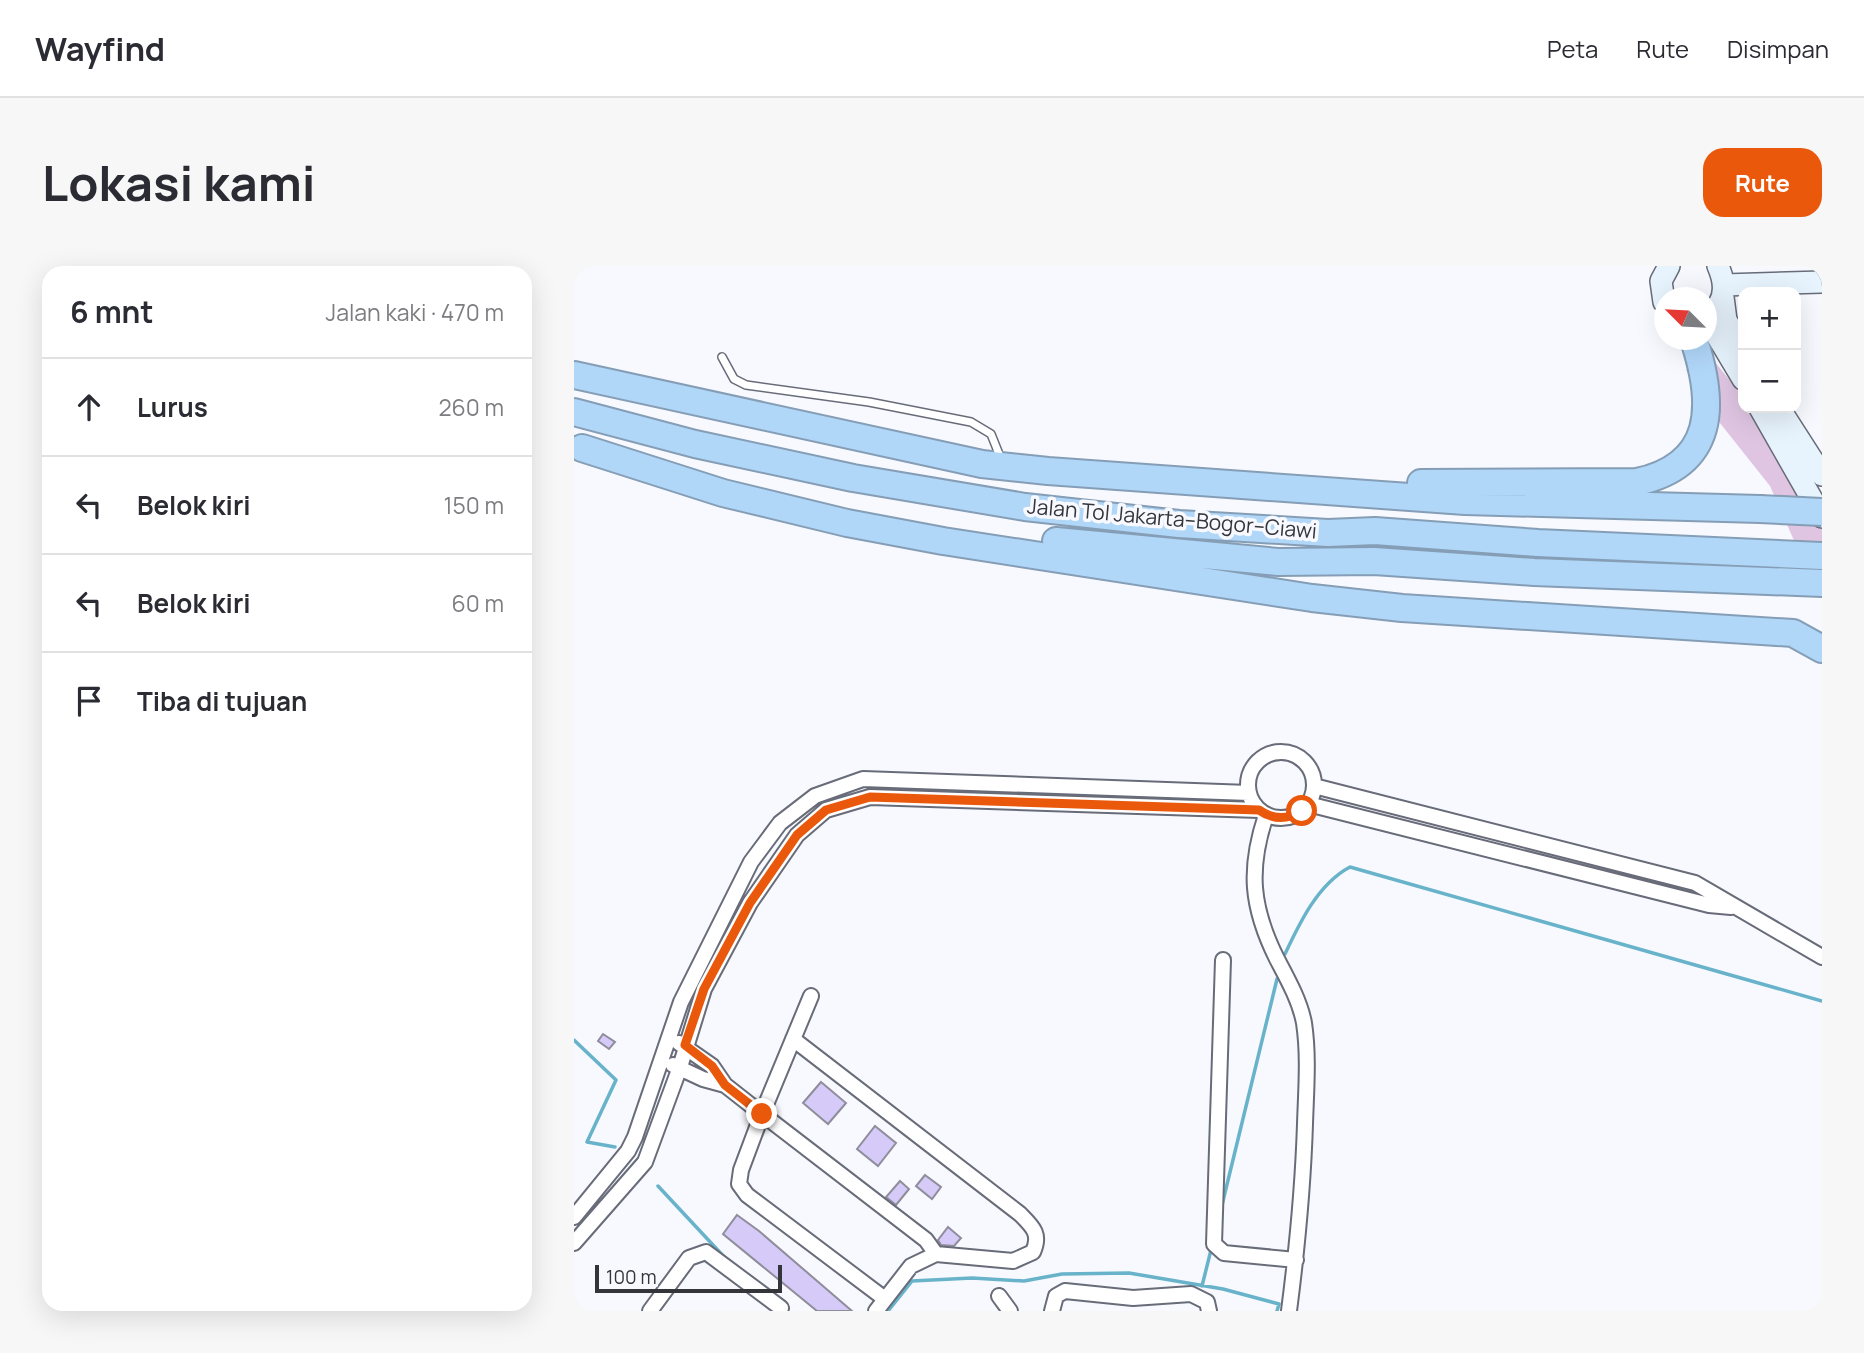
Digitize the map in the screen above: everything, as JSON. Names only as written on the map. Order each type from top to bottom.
[{"type":"highway","points":[[1329,491],[1364,485],[1437,482],[1637,482],[1662,477],[1688,456],[1704,428],[1707,411],[1706,377],[1697,350]]},
{"type":"highway","points":[[574,375],[993,465],[1465,501],[1760,509],[1822,514]]},
{"type":"highway","name":"Jalan Tol Jakarta–Bogor–Ciawi","points":[[574,412],[695,444],[853,478],[1025,507],[1179,524],[1328,533],[1375,531],[1822,556]]},
{"type":"highway","points":[[578,446],[723,493],[943,541],[1312,598],[1402,608],[1793,633],[1822,649]]},
{"type":"highway","name":"Jalan Tol Jakarta–Bogor–Ciawi","points":[[578,446],[842,508],[1040,539],[1163,553],[1278,562],[1374,561],[1534,572],[1822,583]]},
{"type":"main road","points":[[1662,287],[1665,268]]},
{"type":"main road","points":[[1722,283],[1803,285]]},
{"type":"main road","points":[[1717,307],[1722,283]]},
{"type":"main road","points":[[1722,283],[1726,320],[1738,340]]},
{"type":"main road","points":[[1717,335],[1738,370]]},
{"type":"main road","points":[[1763,413],[1822,514]]},
{"type":"main road","points":[[1782,413],[1822,475]]},
{"type":"street","points":[[574,1244],[645,1162],[680,1067],[704,989],[750,903],[797,835],[826,810],[870,797],[1262,812],[1275,818],[1294,816],[1308,804],[1314,786],[1310,768],[1296,755],[1278,752],[1269,754],[1254,766],[1248,784],[1249,793],[1262,812],[1253,890],[1266,937],[1288,981],[1303,1021],[1305,1049],[1302,1204],[1289,1311]]},
{"type":"street","points":[[574,1217],[628,1151],[635,1137],[681,1002],[751,862],[780,823],[814,796],[863,779],[1249,793]]},
{"type":"street","points":[[926,798],[927,781]]},
{"type":"street","points":[[1314,786],[1481,831],[1663,874],[1714,892],[1731,907],[1822,957]]},
{"type":"street","points":[[1308,804],[1709,905],[1731,907]]},
{"type":"street","points":[[1223,960],[1214,1244],[1224,1253],[1296,1260]]},
{"type":"street","points":[[793,1039],[1020,1214],[1036,1230],[1038,1242],[1033,1252],[1024,1259],[1013,1261],[936,1254],[911,1266],[880,1305],[747,1195],[739,1184],[741,1170],[762,1114],[793,1039],[811,996]]},
{"type":"street","points":[[667,1041],[685,1045],[712,1066],[725,1085],[926,1240],[936,1254]]},
{"type":"street","points":[[661,1063],[680,1067],[704,1079],[725,1085]]},
{"type":"street","points":[[635,1137],[653,1144]]},
{"type":"street","points":[[652,1310],[689,1258],[706,1252],[781,1308]]},
{"type":"street","points":[[1052,1311],[1056,1296],[1065,1292],[1132,1304],[1191,1294],[1207,1302],[1209,1311]]},
{"type":"street","points":[[999,1296],[1010,1311]]},
{"type":"lane","points":[[723,357],[734,379],[746,384],[869,402],[971,422],[987,430],[993,437],[993,465]]},
{"type":"lane","points":[[993,437],[993,465]]},
{"type":"shaded area","points":[[1701,350],[1705,350],[1738,391],[1738,413],[1755,413],[1822,516],[1822,545],[1796,545],[1770,486],[1708,408],[1686,370]]},
{"type":"building","points":[[603,1034],[615,1042],[609,1049],[598,1041]]},
{"type":"building","points":[[821,1082],[846,1103],[828,1124],[803,1103]]},
{"type":"building","points":[[875,1126],[896,1143],[878,1166],[857,1149]]},
{"type":"building","points":[[925,1175],[941,1187],[932,1199],[916,1186]]},
{"type":"building","points":[[900,1181],[909,1189],[896,1205],[886,1197]]},
{"type":"building","points":[[737,1215],[852,1311],[817,1311],[723,1234]]},
{"type":"building","points":[[948,1227],[961,1238],[954,1246],[941,1245],[938,1240]]},
{"type":"waterway","points":[[1285,954],[1319,894],[1328,883],[1350,867],[1822,1001]]},
{"type":"waterway","points":[[1222,1205],[1277,979]]},
{"type":"waterway","points":[[574,1040],[616,1080],[587,1142],[615,1147]]},
{"type":"waterway","points":[[658,1186],[727,1260]]},
{"type":"waterway","points":[[1202,1286],[1212,1246]]},
{"type":"waterway","points":[[888,1311],[912,1281],[972,1278],[1024,1281],[1062,1274],[1129,1273],[1223,1289],[1279,1304],[1277,1311]]},
{"type":"route","points":[[762,1114],[725,1085],[712,1066],[685,1045],[704,989],[750,903],[797,835],[826,810],[870,797],[1259,810],[1275,818],[1294,816],[1302,811]]}]
